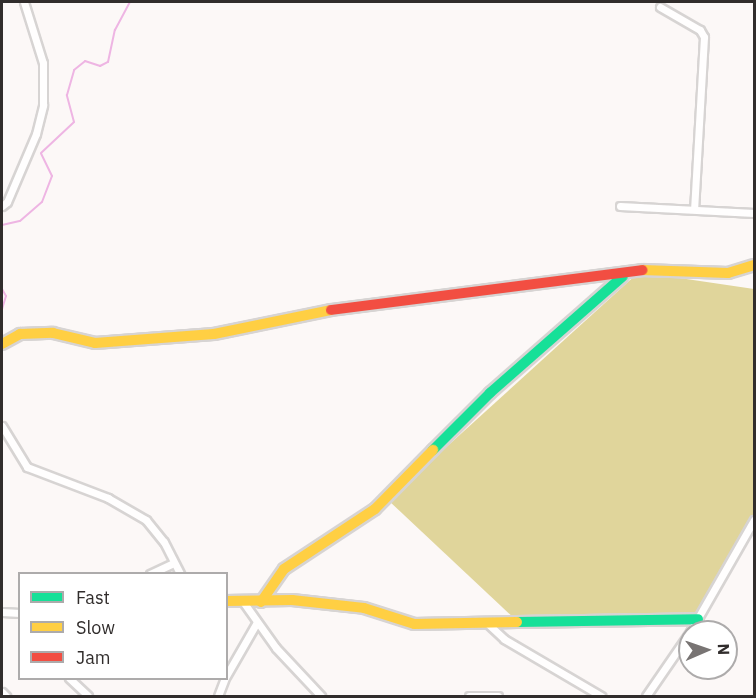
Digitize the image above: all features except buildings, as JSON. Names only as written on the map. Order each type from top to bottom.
[{"type":"street","points":[[2,206],[8,202],[36,134],[43,105],[43,63],[24,2]]},
{"type":"street","points":[[660,7],[700,30],[704,37],[694,208]]},
{"type":"street","points":[[620,206],[694,208],[754,213]]},
{"type":"street","points":[[2,344],[20,334],[53,333],[95,343],[233,332],[328,310],[623,276],[637,270],[728,273],[754,266]]},
{"type":"street","points":[[261,602],[284,569],[375,509],[490,393],[623,276]]},
{"type":"street","points":[[2,426],[27,467],[108,498],[146,520],[164,542],[179,572]]},
{"type":"street","points":[[228,601],[244,603],[292,600],[364,608],[414,624],[698,619],[754,520]]},
{"type":"street","points":[[152,572],[174,563]]},
{"type":"street","points":[[244,603],[257,622],[321,696]]},
{"type":"street","points":[[2,612],[18,613]]},
{"type":"street","points":[[228,673],[257,622]]},
{"type":"street","points":[[486,622],[504,639],[601,696]]},
{"type":"street","points":[[646,696],[678,649]]},
{"type":"street","points":[[71,680],[88,696]]},
{"type":"street","points":[[218,696],[225,680]]},
{"type":"street","points":[[2,693],[6,696]]},
{"type":"street","points":[[469,696],[498,696]]},
{"type":"shaded area","points":[[639,272],[754,289],[754,518],[699,617],[518,622],[388,500]]},
{"type":"waterway","points":[[2,225],[20,221],[42,202],[52,176],[41,153],[74,122],[67,95],[74,70],[85,61],[100,66],[108,62],[115,30],[130,2]]},
{"type":"waterway","points":[[2,289],[6,296],[2,309]]},
{"type":"traffic: fast","points":[[433,450],[490,393],[623,276]]},
{"type":"traffic: fast","points":[[517,622],[698,619]]},
{"type":"traffic: slow","points":[[642,270],[728,273],[754,265]]},
{"type":"traffic: slow","points":[[2,344],[20,334],[53,333],[95,343],[214,334],[331,310]]},
{"type":"traffic: slow","points":[[261,602],[284,569],[375,509],[433,450]]},
{"type":"traffic: slow","points":[[228,601],[292,600],[364,608],[414,624],[517,622]]},
{"type":"traffic: jam","points":[[331,310],[642,270]]}]
